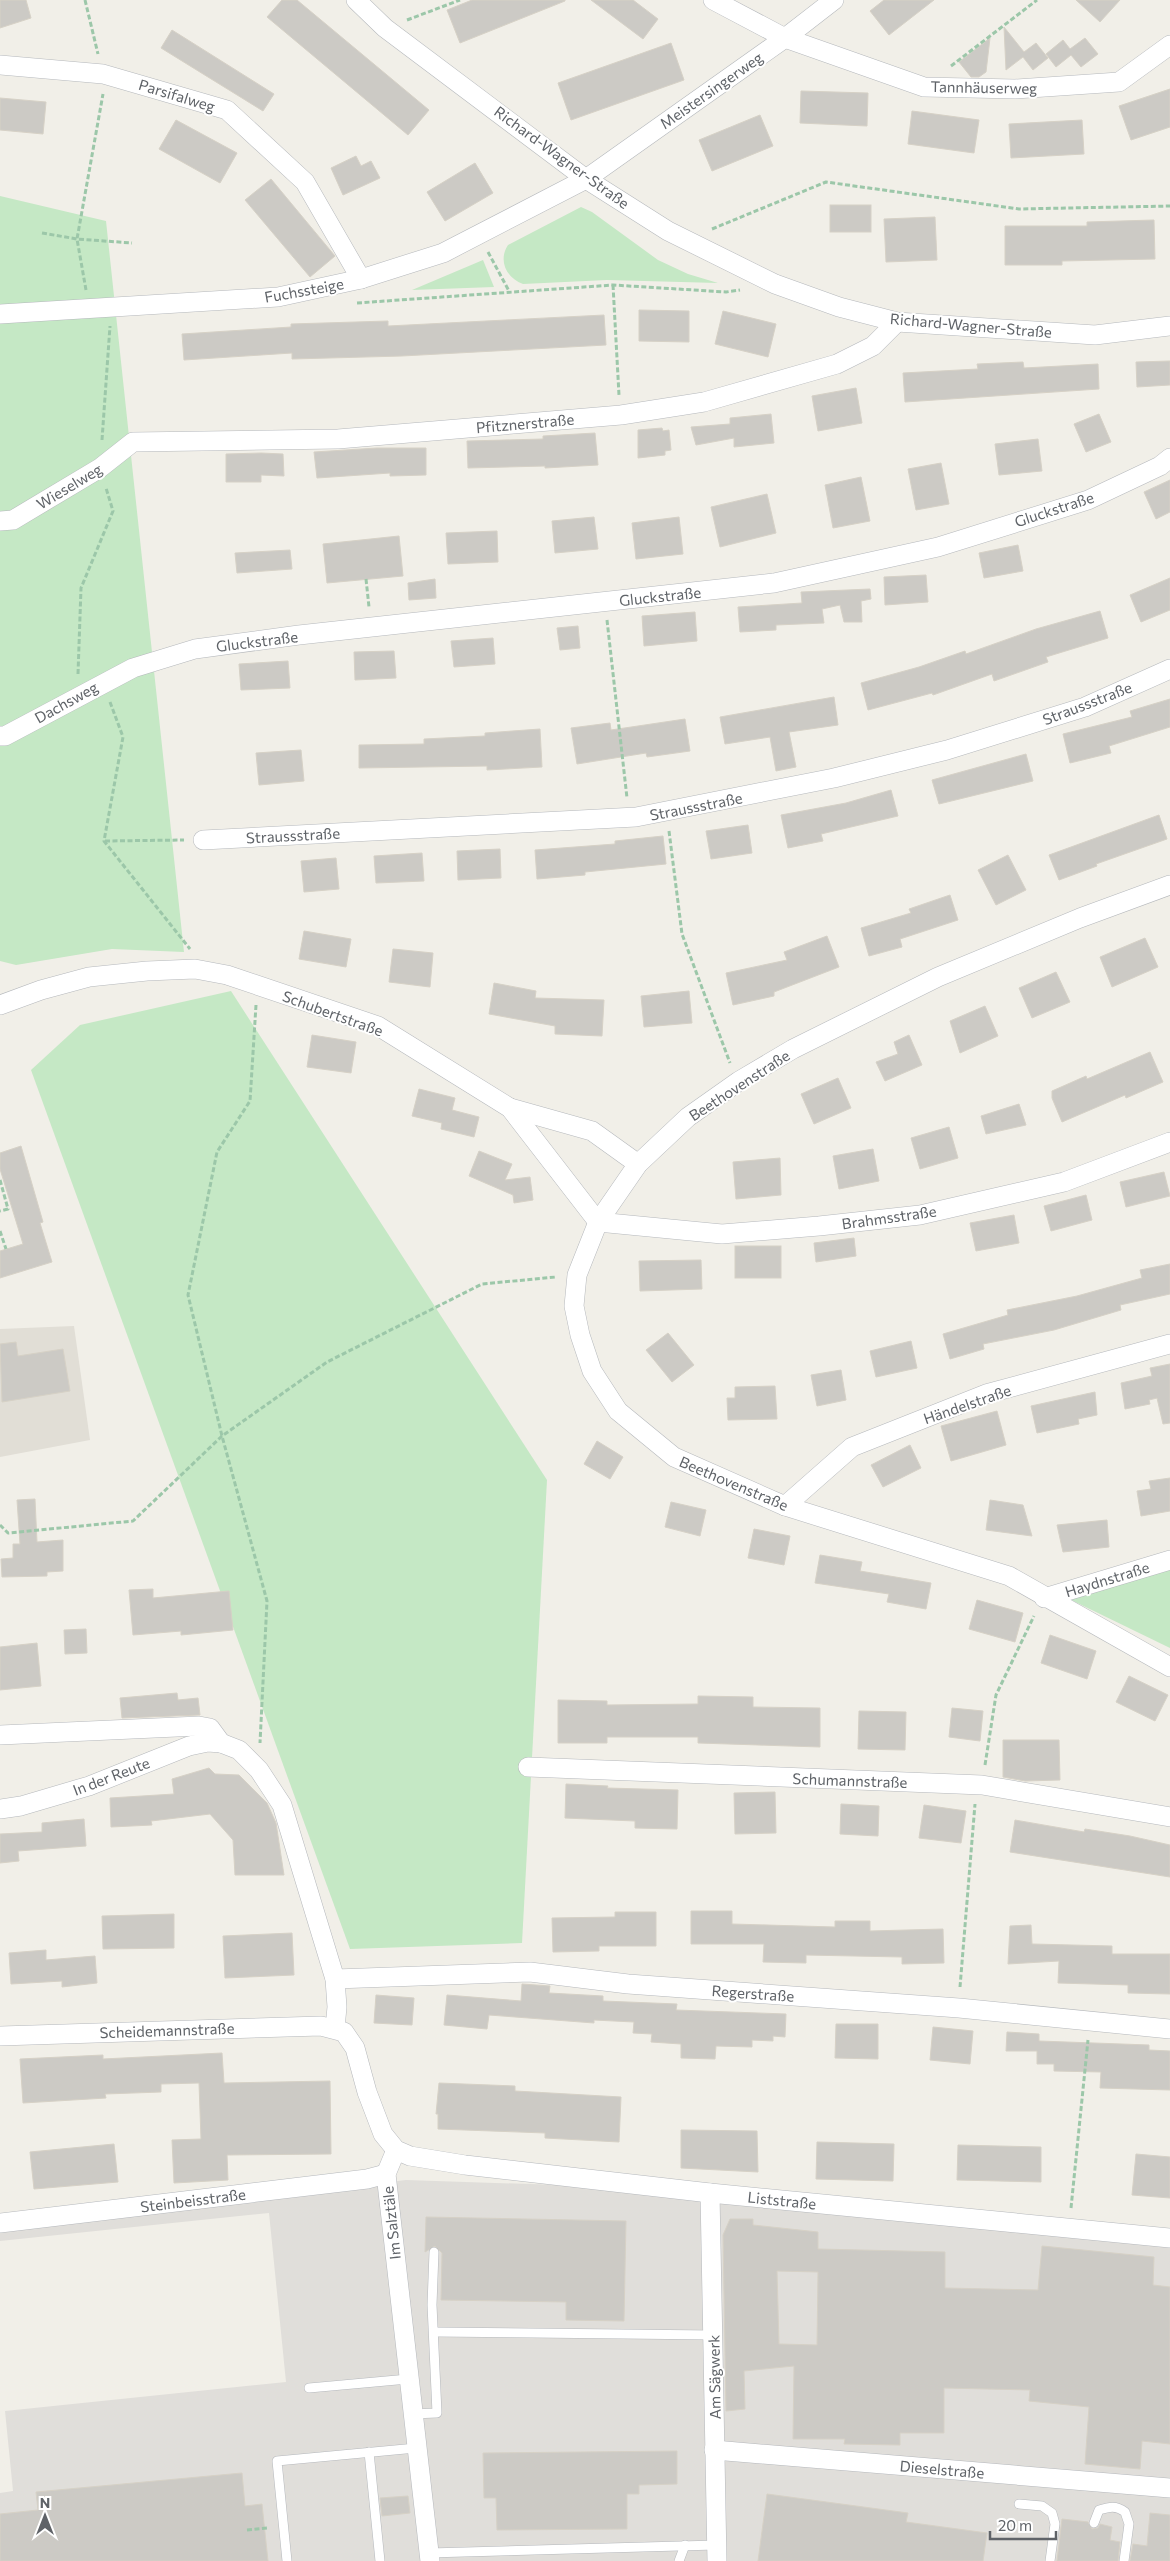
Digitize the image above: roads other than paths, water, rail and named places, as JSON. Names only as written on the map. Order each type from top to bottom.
[{"type":"street","name":"Richard-Wagner-Straße","points":[[356,0],[385,28],[586,179],[668,231],[775,284],[839,307],[897,322],[1095,335],[1170,326]]},
{"type":"street","name":"Tannhäuserweg","points":[[713,0],[786,38],[924,86],[1016,89],[1119,82],[1170,45]]},
{"type":"street","name":"Meistersingerweg","points":[[586,179],[786,38],[834,0]]},
{"type":"street","name":"Parsifalweg","points":[[0,65],[103,74],[227,110],[305,182],[361,279]]},
{"type":"street","name":"Fuchssteige","points":[[0,314],[278,297],[361,279],[444,253],[586,179]]},
{"type":"street","name":"Pfitznerstraße","points":[[133,442],[338,439],[621,415],[704,402],[837,364],[874,346],[897,322]]},
{"type":"street","name":"Wieselweg","points":[[0,521],[12,520],[100,468],[133,442]]},
{"type":"street","name":"Gluckstraße","points":[[133,668],[195,649],[371,627],[774,583],[938,547],[1088,500],[1160,466],[1170,458]]},
{"type":"street","name":"Dachsweg","points":[[0,736],[5,736],[103,682],[133,668]]},
{"type":"street","name":"Straussstraße","points":[[203,840],[636,817],[667,812],[834,778],[947,750],[1085,707],[1170,669]]},
{"type":"street","name":"Beethovenstraße","points":[[1170,886],[1080,918],[938,978],[793,1050],[739,1081],[688,1117],[638,1164],[598,1222],[577,1275],[574,1306],[580,1335],[592,1371],[618,1411],[674,1457],[785,1506],[1009,1576],[1044,1598],[1170,1667]]},
{"type":"street","name":"Schubertstraße","points":[[0,1005],[41,990],[89,978],[147,971],[195,969],[228,974],[378,1026],[510,1108],[598,1222]]},
{"type":"street","points":[[510,1108],[592,1132],[638,1164]]},
{"type":"street","name":"Brahmsstraße","points":[[598,1222],[722,1234],[920,1215],[1064,1182],[1170,1142]]},
{"type":"street","name":"Händelstraße","points":[[785,1506],[852,1446],[986,1394],[1170,1344]]},
{"type":"street","name":"Haydnstraße","points":[[1044,1598],[1170,1560]]},
{"type":"street","name":"In der Reute","points":[[0,1735],[199,1726],[210,1728],[221,1743]]},
{"type":"street","name":"In der Reute","points":[[0,1809],[21,1806],[89,1786],[189,1746],[208,1742],[221,1743],[239,1750],[259,1770],[282,1805],[335,1979]]},
{"type":"street","name":"Schumannstraße","points":[[528,1767],[982,1785],[1170,1817]]},
{"type":"street","name":"Regerstraße","points":[[335,1979],[530,1972],[628,1984],[959,2008],[1170,2029]]},
{"type":"street","points":[[335,1979],[337,2007],[335,2028],[344,2032],[355,2048],[367,2092],[383,2134],[396,2150]]},
{"type":"street","name":"Scheidemannstraße","points":[[0,2036],[321,2026],[335,2028]]},
{"type":"street","name":"Im Salztäle","points":[[396,2150],[386,2174],[429,2557]]},
{"type":"street","name":"Liststraße","points":[[396,2150],[410,2156],[465,2165],[710,2193],[1170,2238]]},
{"type":"street","name":"Steinbeisstraße","points":[[0,2223],[367,2179],[386,2174]]},
{"type":"street","name":"Am Sägwerk","points":[[710,2193],[716,2553]]},
{"type":"street","name":"Dieselstraße","points":[[714,2450],[1170,2488]]},
{"type":"lane","points":[[412,2414],[437,2414],[432,2292],[434,2252]]},
{"type":"lane","points":[[434,2332],[713,2335]]},
{"type":"lane","points":[[309,2388],[408,2379]]},
{"type":"lane","points":[[287,2561],[277,2461],[416,2448]]},
{"type":"lane","points":[[368,2452],[380,2561]]},
{"type":"lane","points":[[1019,2504],[1042,2506],[1052,2513],[1054,2524],[1050,2561]]},
{"type":"lane","points":[[1094,2523],[1099,2510],[1114,2507],[1125,2512],[1129,2524],[1124,2561]]},
{"type":"lane","points":[[429,2557],[684,2545],[716,2553]]},
{"type":"lane","points":[[679,2561],[684,2545]]}]
